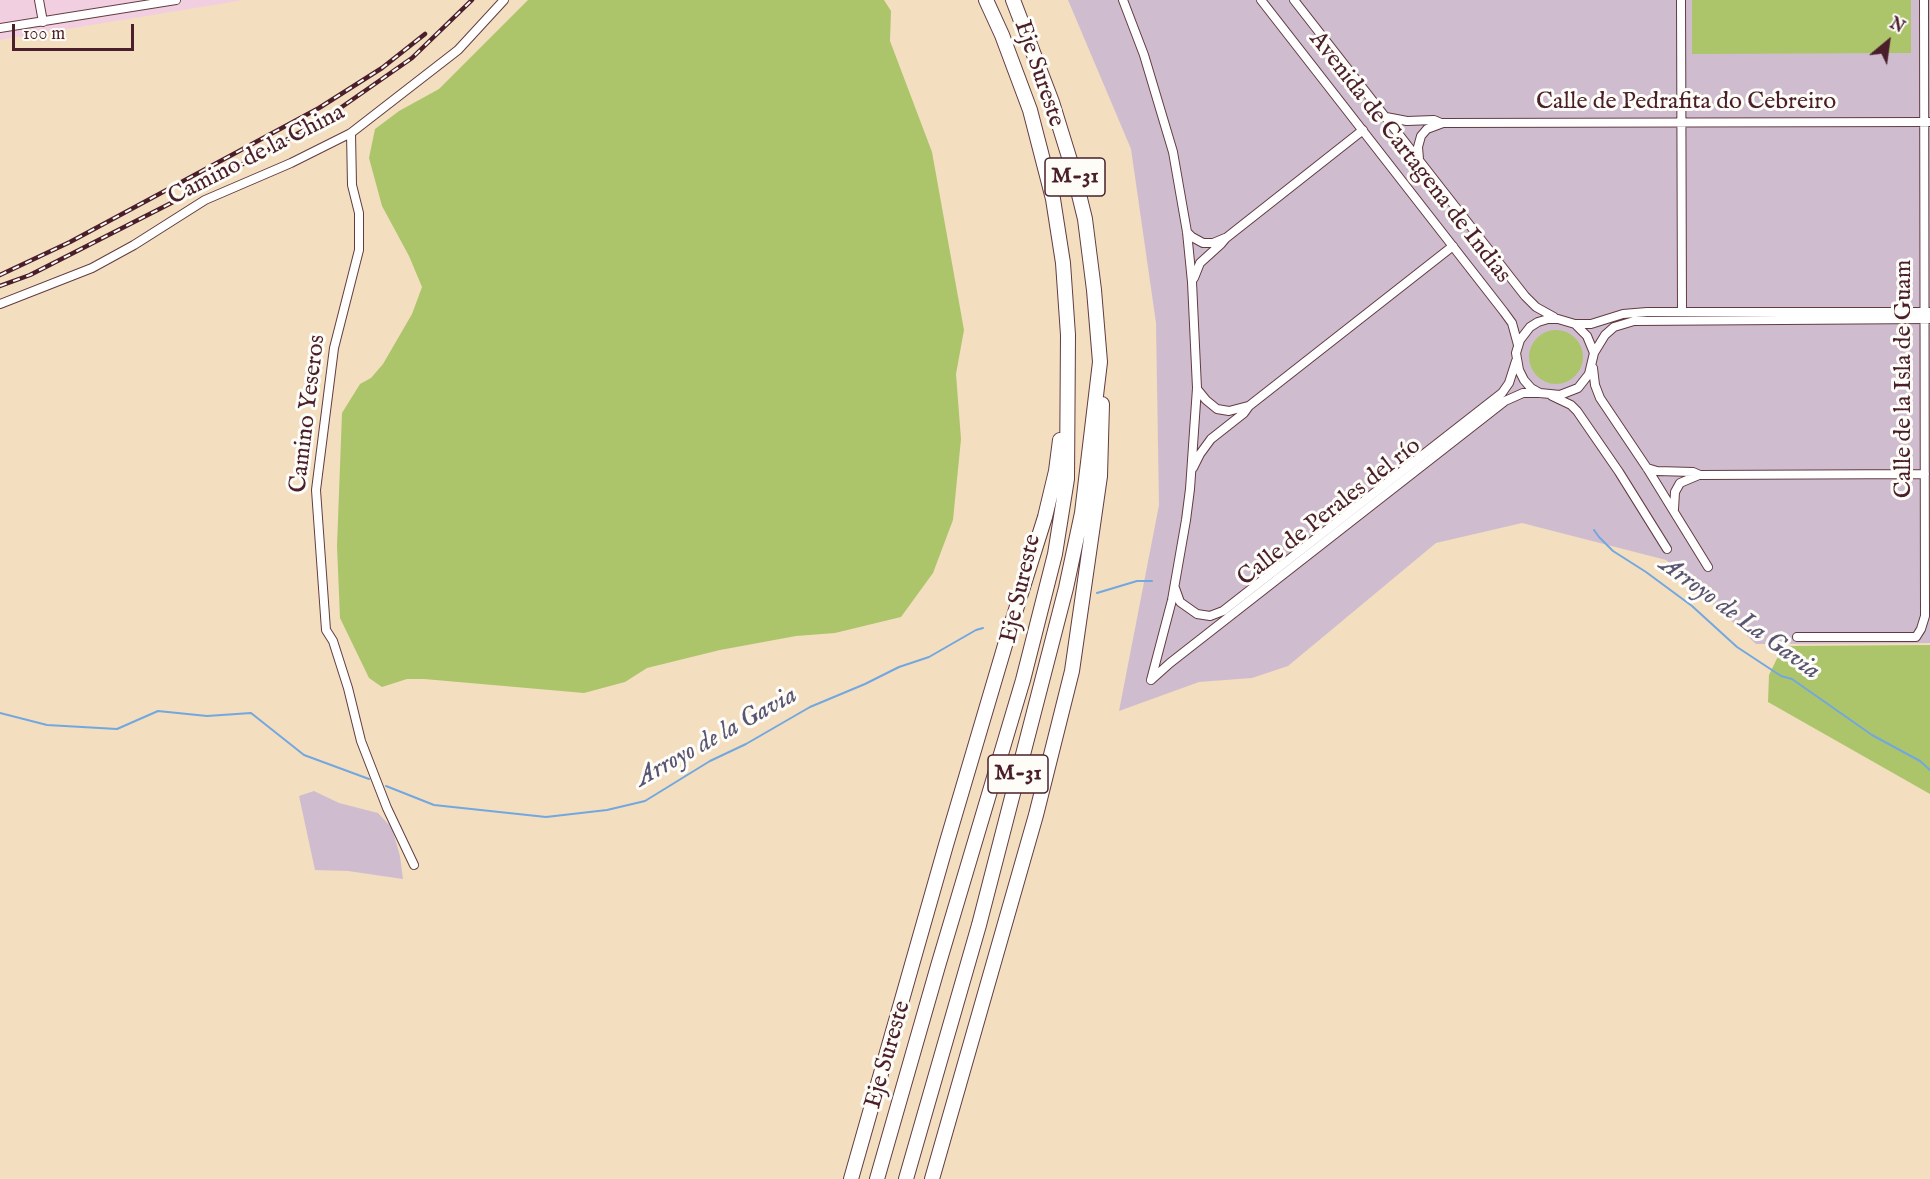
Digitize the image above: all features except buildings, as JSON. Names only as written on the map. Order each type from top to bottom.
[{"type":"highway","name":"Eje Sureste","points":[[877,1179],[1023,680],[1055,554],[1067,479],[1068,335],[1063,263],[1053,199],[1030,110],[1002,35],[986,0]]},
{"type":"highway","name":"Eje Sureste","points":[[906,1179],[979,925],[1066,588],[1082,513],[1100,363],[1085,219],[1052,102],[1014,0]]},
{"type":"highway","points":[[932,1179],[1036,815],[1072,670],[1100,476],[1103,410],[1100,363]]},
{"type":"highway","points":[[851,1179],[952,823],[1045,517],[1056,471],[1068,370]]},
{"type":"street","points":[[39,0],[43,22]]},
{"type":"street","points":[[0,28],[43,22],[129,4],[176,0]]},
{"type":"street","name":"Camino de la China","points":[[0,304],[92,268],[134,245],[205,200],[291,163],[351,133],[458,50],[504,0]]},
{"type":"street","points":[[1123,0],[1144,56],[1173,152],[1192,282],[1197,388],[1186,520],[1174,586]]},
{"type":"street","name":"Avenida de Cartagena de Indias","points":[[1261,0],[1508,317],[1518,345]]},
{"type":"street","name":"Avenida de Cartagena de Indias","points":[[1294,0],[1525,296],[1536,307],[1558,319]]},
{"type":"street","points":[[1681,0],[1682,312]]},
{"type":"street","name":"Calle de la Isla de Guam","points":[[1797,636],[1916,636],[1925,616],[1927,122],[1924,0]]},
{"type":"street","name":"Calle de Pedrafita do Cebreiro","points":[[1386,117],[1434,120],[1443,123],[1927,122]]},
{"type":"street","points":[[1419,159],[1420,136],[1427,129],[1443,123]]},
{"type":"street","points":[[1192,282],[1200,263],[1226,238],[1363,130]]},
{"type":"street","name":"Camino Yeseros","points":[[351,133],[352,185],[359,213],[359,250],[334,348],[316,490],[326,630],[333,641],[348,688],[361,741],[387,808],[414,865]]},
{"type":"street","points":[[1186,232],[1203,243],[1213,243],[1226,238]]},
{"type":"street","points":[[1191,472],[1200,454],[1211,440],[1244,413],[1249,406],[1453,246]]},
{"type":"street","points":[[1667,549],[1619,472],[1577,411],[1571,405],[1531,388],[1524,380],[1517,359],[1518,345],[1524,333],[1538,322],[1548,319],[1558,319],[1575,324],[1591,324],[1637,312],[1927,315]]},
{"type":"street","points":[[1544,394],[1560,395],[1578,388],[1584,383],[1592,366],[1594,353],[1605,335],[1614,327],[1634,321],[1927,315]]},
{"type":"street","points":[[1575,324],[1587,336],[1594,353]]},
{"type":"street","name":"Calle de Perales del río","points":[[1174,586],[1177,596],[1191,611],[1210,616],[1223,611],[1502,393],[1509,383],[1517,359]]},
{"type":"street","points":[[1592,366],[1597,392],[1674,510],[1708,567]]},
{"type":"street","points":[[1197,388],[1217,409],[1229,411],[1249,406]]},
{"type":"street","name":"Calle de Perales del río","points":[[1174,586],[1150,680],[1499,405],[1517,395],[1544,394]]},
{"type":"street","points":[[1647,468],[1658,471],[1693,472],[1700,475]]},
{"type":"street","points":[[1674,510],[1674,497],[1680,483],[1700,475],[1925,474]]},
{"type":"shaded area","points":[[0,0],[244,0],[0,40]]},
{"type":"shaded area","points":[[1068,0],[1930,0],[1930,643],[1756,644],[1666,560],[1522,523],[1436,543],[1288,666],[1252,678],[1199,682],[1119,711],[1159,505],[1156,323],[1131,149]]},
{"type":"shaded area","points":[[314,791],[339,803],[378,813],[392,828],[400,856],[403,879],[348,871],[315,870],[299,796]]},
{"type":"green space","points":[[528,0],[884,0],[891,11],[890,41],[932,152],[964,330],[956,374],[961,439],[953,520],[933,573],[901,617],[835,633],[796,636],[720,650],[647,668],[625,682],[584,693],[424,679],[407,679],[382,687],[369,678],[340,618],[337,546],[342,413],[360,384],[371,378],[383,364],[412,314],[422,287],[409,256],[382,206],[369,158],[375,129],[399,111],[439,89]]},
{"type":"green space","points":[[1692,0],[1911,0],[1911,53],[1692,54]]},
{"type":"green space","points":[[1551,330],[1561,330],[1571,334],[1579,342],[1583,357],[1579,372],[1571,380],[1561,384],[1551,384],[1541,380],[1533,372],[1529,362],[1529,352],[1533,342],[1541,334]]},
{"type":"green space","points":[[1930,645],[1930,794],[1768,702],[1769,675],[1783,646]]},
{"type":"waterway","name":"Arroyo de La Gavia","points":[[1594,530],[1613,551],[1692,606],[1737,647],[1781,676],[1792,679],[1872,735],[1920,761],[1930,770]]},
{"type":"waterway","name":"Arroyo de la Gavia","points":[[1097,593],[1137,581],[1152,581]]},
{"type":"waterway","name":"Arroyo de la Gavia","points":[[386,786],[434,805],[546,817],[607,810],[645,801],[710,761],[746,744],[810,707],[899,667],[929,657],[983,628]]},
{"type":"waterway","name":"Arroyo de la Gavia","points":[[0,713],[47,725],[117,729],[158,711],[207,716],[251,713],[304,755],[369,779]]},
{"type":"railway","points":[[0,286],[30,275],[181,198],[326,118],[412,58],[472,0]]},
{"type":"railway","points":[[0,275],[70,242],[319,108],[382,68],[425,34]]}]
